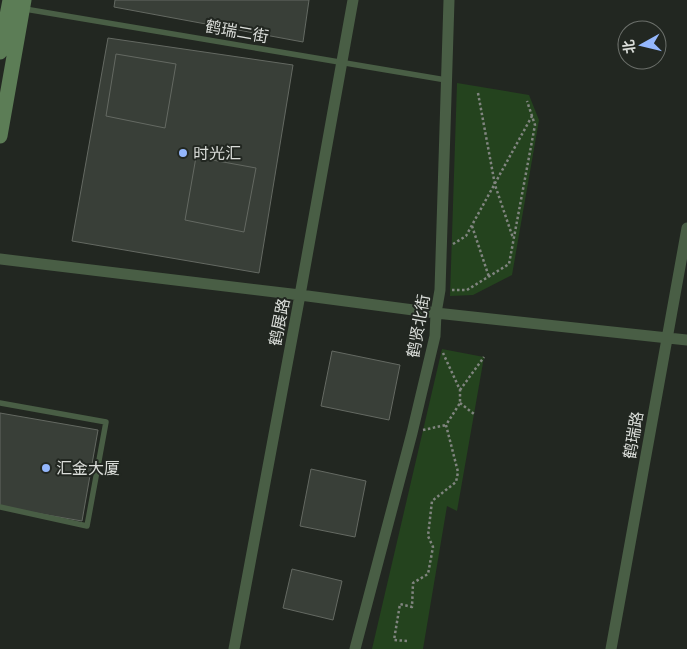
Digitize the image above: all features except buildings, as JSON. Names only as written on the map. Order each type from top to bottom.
[{"type":"street","points":[[0,52],[10,0]]},
{"type":"street","name":"鹤展路","points":[[234,649],[353,0]]},
{"type":"street","name":"鹤贤北街","points":[[355,649],[412,433],[434,336],[440,290],[442,252],[449,0]]},
{"type":"street","points":[[0,136],[23,4]]},
{"type":"street","name":"鹤瑞路","points":[[611,649],[687,228]]},
{"type":"street","points":[[0,259],[436,313],[687,340]]},
{"type":"lane","name":"鹤瑞二街","points":[[23,4],[446,80]]},
{"type":"lane","points":[[0,403],[106,422],[87,526],[0,507]]},
{"type":"path","points":[[478,92],[495,185],[513,239]]},
{"type":"path","points":[[440,290],[467,290],[509,264],[535,125],[527,101]]},
{"type":"path","points":[[442,252],[466,236],[532,116]]},
{"type":"path","points":[[472,226],[489,277]]},
{"type":"path","points":[[412,433],[446,425],[460,403],[460,390],[434,336]]},
{"type":"path","points":[[460,390],[484,358]]},
{"type":"path","points":[[460,403],[474,414]]},
{"type":"path","points":[[407,641],[394,640],[400,604],[412,607],[413,582],[428,574],[433,547],[428,536],[432,501],[456,482],[458,472],[446,425]]},
{"type":"green space","points":[[457,83],[529,95],[539,120],[512,275],[473,295],[450,296]]},
{"type":"green space","points":[[442,349],[484,357],[457,511],[447,506],[423,649],[372,649]]},
{"type":"place","name":"时光汇","points":[[183,153]]},
{"type":"place","name":"汇金大厦","points":[[46,468]]}]
